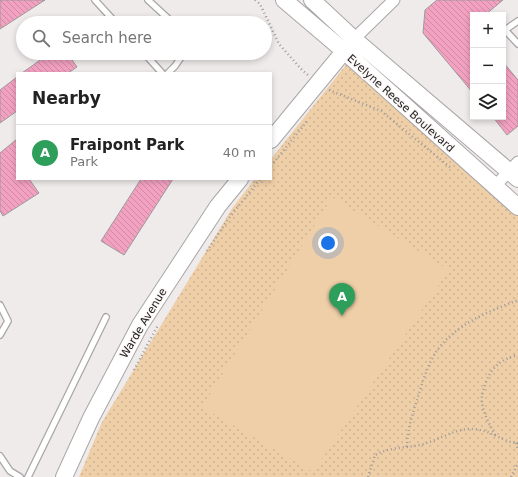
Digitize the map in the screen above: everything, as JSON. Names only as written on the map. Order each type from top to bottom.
[{"type":"street","name":"Evelyne Reese Boulevard","points":[[284,0],[344,51],[518,207]]},
{"type":"street","name":"Evelyne Reese Boulevard","points":[[312,0],[354,39],[515,170]]},
{"type":"street","points":[[272,139],[354,39],[394,0]]},
{"type":"street","points":[[495,186],[515,170]]},
{"type":"street","name":"Warde Avenue","points":[[64,477],[91,418],[140,325],[218,206],[239,180]]},
{"type":"lane","points":[[95,0],[110,16]]},
{"type":"lane","points":[[148,0],[165,16]]},
{"type":"lane","points":[[518,21],[506,30],[518,44]]},
{"type":"lane","points":[[150,60],[161,72]]},
{"type":"lane","points":[[169,72],[179,60]]},
{"type":"lane","points":[[0,305],[8,321],[0,336]]},
{"type":"lane","points":[[28,477],[106,317]]},
{"type":"lane","points":[[0,456],[10,470],[20,477]]},
{"type":"path","points":[[255,0],[260,4],[266,16]]},
{"type":"path","points":[[272,29],[279,44],[302,70],[331,91],[381,111],[452,169]]},
{"type":"path","points":[[272,165],[311,116]]},
{"type":"path","points":[[204,256],[229,218],[259,180]]},
{"type":"path","points":[[407,447],[409,425],[429,366],[436,352],[443,343],[477,317],[518,300]]},
{"type":"path","points":[[131,375],[161,320]]},
{"type":"path","points":[[495,435],[484,413],[482,394],[490,372],[505,360],[518,355]]},
{"type":"path","points":[[368,477],[375,455],[383,450],[423,444],[460,430],[470,428],[482,430],[517,443],[518,449]]},
{"type":"path","points":[[511,477],[518,463]]},
{"type":"shaded area","points":[[353,56],[518,210],[518,477],[79,477],[102,422],[233,207],[254,180],[272,180],[272,158]]},
{"type":"shaded area","points":[[332,197],[449,270],[313,472],[202,407]]},
{"type":"building","points":[[0,0],[45,0],[20,16],[16,16],[16,19],[0,29]]},
{"type":"building","points":[[437,0],[503,0],[489,12],[470,12],[470,89],[423,33],[425,10]]},
{"type":"building","points":[[40,60],[72,60],[77,67],[70,72],[23,72]]},
{"type":"building","points":[[506,66],[518,80],[518,126],[507,135],[495,120],[506,120]]},
{"type":"building","points":[[16,78],[16,112],[0,123],[0,90]]},
{"type":"building","points":[[16,140],[16,180],[30,180],[39,193],[3,216],[0,211],[0,153]]},
{"type":"building","points":[[140,180],[172,180],[124,255],[101,241]]},
{"type":"place","name":"Fraipont Park","points":[[342,316]]}]
